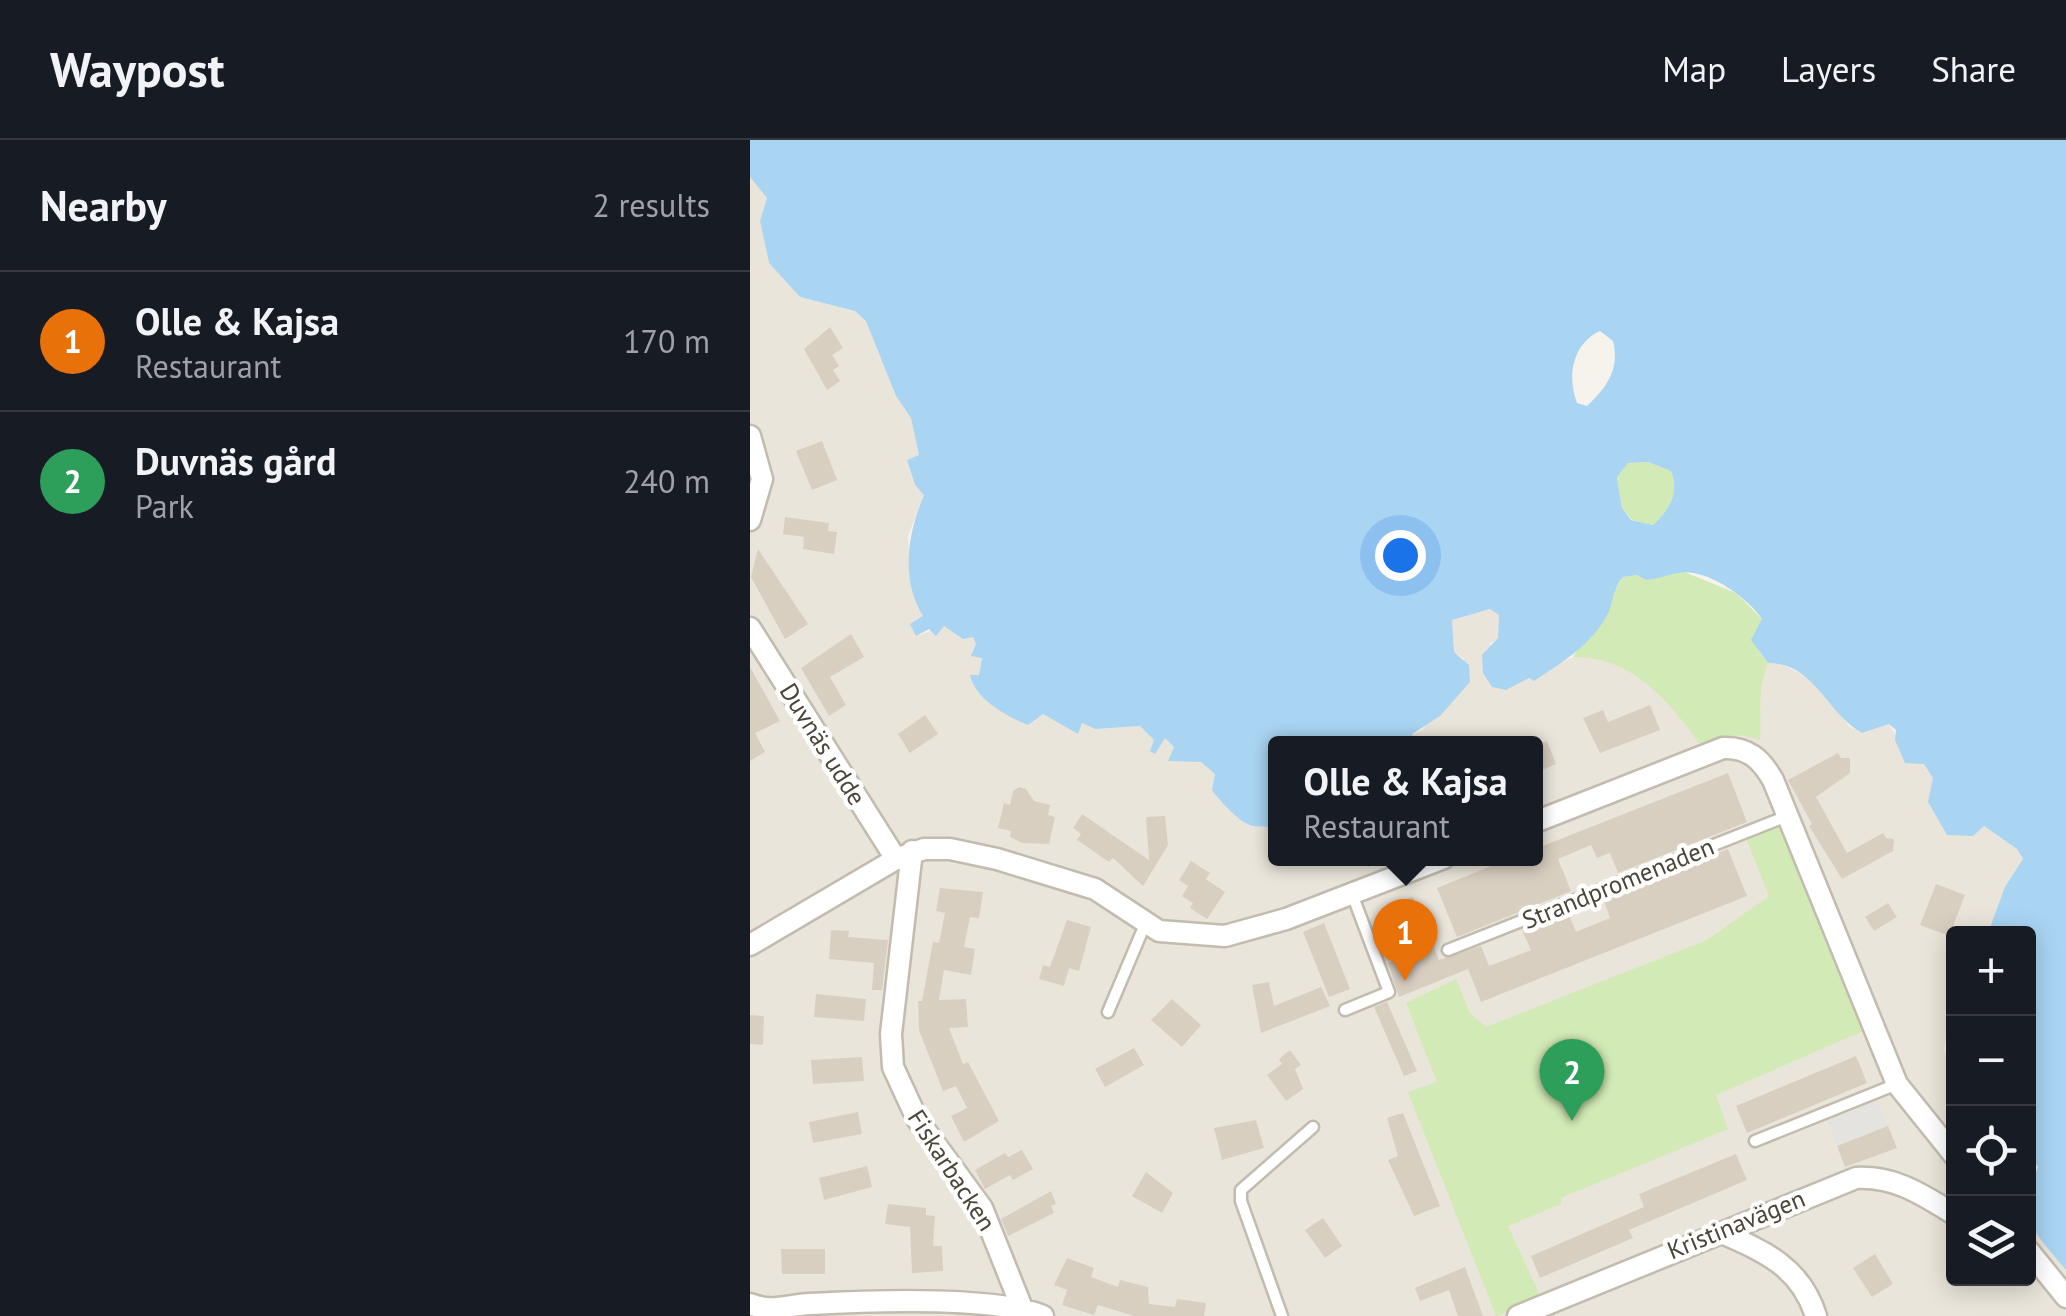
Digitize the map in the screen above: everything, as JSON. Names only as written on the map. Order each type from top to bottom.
[{"type":"street","points":[[750,436],[762,479],[750,520]]},
{"type":"street","name":"Duvnäs udde","points":[[750,628],[904,855]]},
{"type":"street","points":[[1543,819],[1701,754],[1737,747],[1758,758],[1787,816],[1897,1084],[1946,1145]]},
{"type":"street","points":[[750,945],[904,855],[950,849],[1095,889],[1160,931],[1225,936],[1424,866]]},
{"type":"street","name":"Fiskarbacken","points":[[904,855],[891,1034],[894,1068],[917,1119],[982,1208],[1022,1308]]},
{"type":"street","name":"Kristinavägen","points":[[1518,1316],[1856,1178],[1881,1177],[1912,1188],[1946,1209]]},
{"type":"street","points":[[1722,1232],[1778,1259],[1796,1274],[1816,1316]]},
{"type":"street","points":[[2036,1260],[2066,1298]]},
{"type":"street","points":[[2036,1276],[2066,1298]]},
{"type":"street","points":[[765,1310],[806,1304],[1022,1308],[1043,1316]]},
{"type":"lane","name":"Strandpromenaden","points":[[1448,950],[1787,816]]},
{"type":"lane","points":[[1344,1010],[1390,992],[1352,894]]},
{"type":"lane","points":[[1108,1012],[1146,922]]},
{"type":"lane","points":[[1755,1141],[1897,1084]]},
{"type":"lane","points":[[1282,1316],[1241,1201],[1241,1190],[1313,1127]]},
{"type":"shaded area","points":[[750,177],[768,198],[760,221],[769,263],[800,297],[855,311],[866,321],[896,396],[911,418],[919,455],[907,461],[915,485],[924,494],[908,536],[910,578],[923,616],[917,636],[944,626],[973,636],[982,657],[979,675],[1028,725],[1043,714],[1077,733],[1082,723],[1095,729],[1140,726],[1154,740],[1165,738],[1174,747],[1168,761],[1201,762],[1215,774],[1218,799],[1239,817],[1268,827],[1268,866],[1543,866],[1543,736],[1411,735],[1423,730],[1464,659],[1454,652],[1452,620],[1490,609],[1499,614],[1501,627],[1498,639],[1489,644],[1529,678],[1573,657],[1585,641],[1780,663],[1812,680],[1849,726],[1862,733],[1889,724],[1911,761],[1924,764],[1934,779],[1928,802],[1947,835],[1984,826],[2017,849],[2023,859],[1991,926],[1946,926],[1946,1286],[2036,1286],[2036,1233],[2066,1270],[2066,1316],[750,1316]]},
{"type":"shaded area","points":[[1876,1098],[1888,1126],[1837,1146],[1826,1119]]},
{"type":"green space","points":[[1648,462],[1671,471],[1674,487],[1668,507],[1653,525],[1632,520],[1622,508],[1617,476],[1628,463]]},
{"type":"green space","points":[[1682,571],[1736,593],[1762,619],[1758,650],[1768,663],[1761,693],[1760,740],[1741,735],[1699,743],[1661,696],[1630,672],[1594,659],[1573,657],[1623,577],[1637,575],[1646,580]]},
{"type":"green space","points":[[1782,824],[1868,1029],[1716,1095],[1728,1129],[1561,1198],[1561,1204],[1508,1226],[1541,1298],[1496,1316],[1408,1092],[1437,1082],[1406,1003],[1456,979],[1470,1013],[1486,1027],[1707,940],[1769,896],[1746,838]]},
{"type":"water","points":[[750,140],[2066,140],[2066,1270],[2036,1231],[2036,926],[1991,926],[2005,887],[2023,859],[2017,849],[1984,826],[1973,836],[1947,835],[1928,802],[1933,778],[1924,764],[1905,763],[1895,740],[1896,730],[1889,724],[1862,733],[1797,671],[1768,663],[1751,640],[1762,619],[1747,602],[1713,579],[1689,572],[1646,580],[1637,575],[1623,577],[1605,619],[1582,646],[1534,681],[1529,678],[1506,690],[1492,687],[1483,673],[1482,655],[1498,638],[1499,615],[1490,609],[1452,620],[1454,652],[1469,665],[1470,682],[1440,716],[1413,736],[1268,736],[1268,828],[1250,825],[1215,794],[1215,774],[1201,762],[1168,761],[1174,747],[1165,738],[1155,754],[1150,751],[1154,740],[1140,726],[1095,729],[1082,723],[1078,734],[1043,714],[1028,725],[993,706],[973,684],[970,675],[979,675],[982,658],[971,656],[976,644],[973,637],[963,639],[944,626],[936,636],[929,629],[916,636],[910,624],[923,616],[911,587],[909,556],[924,495],[915,485],[907,460],[919,455],[911,418],[896,396],[866,321],[855,311],[800,297],[769,263],[760,221],[767,198],[750,177]],"holes":[[[1600,331],[1613,341],[1615,351],[1606,384],[1587,406],[1577,403],[1572,372],[1583,344]],[[1648,462],[1671,471],[1668,507],[1653,525],[1631,520],[1622,508],[1617,477],[1628,463]]]},
{"type":"building","points":[[830,327],[843,348],[832,355],[839,366],[833,370],[840,381],[827,390],[804,349]]},
{"type":"building","points":[[822,441],[837,480],[812,490],[796,451]]},
{"type":"building","points":[[785,517],[829,523],[828,531],[837,532],[834,554],[803,549],[804,537],[783,534]]},
{"type":"building","points":[[758,549],[808,624],[785,639],[751,577]]},
{"type":"building","points":[[851,634],[864,657],[830,677],[846,705],[829,716],[801,668]]},
{"type":"building","points":[[750,667],[780,721],[755,733],[765,752],[750,761]]},
{"type":"building","points":[[1650,705],[1660,730],[1600,753],[1583,718],[1603,710],[1608,722]]},
{"type":"building","points":[[925,715],[938,734],[910,753],[898,734]]},
{"type":"building","points":[[1547,741],[1556,764],[1543,770],[1543,742]]},
{"type":"building","points":[[1838,753],[1841,758],[1850,758],[1850,773],[1816,797],[1847,853],[1883,833],[1894,839],[1893,851],[1842,879],[1809,826],[1812,824],[1788,780]]},
{"type":"building","points":[[1728,773],[1747,822],[1618,873],[1610,853],[1597,858],[1591,845],[1558,859],[1571,891],[1457,937],[1437,888],[1491,866],[1543,866],[1543,846]]},
{"type":"building","points":[[1019,787],[1026,789],[1034,801],[1050,805],[1048,815],[1055,817],[1049,844],[1022,843],[1010,837],[1011,831],[998,828],[1004,803],[1010,805],[1013,791]]},
{"type":"building","points":[[1082,814],[1149,860],[1146,817],[1165,816],[1168,845],[1143,886],[1113,858],[1109,862],[1077,840],[1081,834],[1073,828]]},
{"type":"building","points":[[1728,849],[1747,896],[1481,1002],[1468,969],[1399,997],[1388,963],[1418,951],[1399,902],[1413,897],[1439,960],[1481,946],[1489,966],[1531,950],[1522,930],[1568,912],[1576,932],[1610,918],[1603,898]]},
{"type":"building","points":[[1191,861],[1210,873],[1206,879],[1225,892],[1207,919],[1190,908],[1193,903],[1182,896],[1188,886],[1179,880]]},
{"type":"building","points":[[1936,884],[1965,895],[1953,926],[1946,926],[1946,935],[1920,925]]},
{"type":"building","points":[[940,888],[983,892],[979,918],[970,917],[964,947],[975,949],[971,975],[944,970],[939,1000],[966,999],[968,1027],[949,1028],[963,1064],[968,1062],[999,1121],[964,1142],[951,1116],[967,1108],[956,1086],[943,1091],[919,1030],[918,1001],[922,1001],[933,942],[939,943],[945,913],[936,911]]},
{"type":"building","points":[[1888,903],[1897,917],[1874,931],[1865,917]]},
{"type":"building","points":[[1067,920],[1091,927],[1079,971],[1069,968],[1064,986],[1039,979],[1043,965],[1050,967]]},
{"type":"building","points":[[1324,923],[1350,989],[1329,997],[1303,932]]},
{"type":"building","points":[[831,930],[849,931],[848,937],[888,940],[882,990],[872,990],[874,963],[829,959]]},
{"type":"building","points":[[1269,982],[1274,1006],[1321,987],[1330,1006],[1261,1033],[1252,985]]},
{"type":"building","points":[[816,994],[866,999],[864,1021],[814,1017]]},
{"type":"building","points":[[1172,999],[1201,1025],[1182,1047],[1151,1020]]},
{"type":"building","points":[[1387,1002],[1417,1071],[1404,1076],[1374,1007]]},
{"type":"building","points":[[750,1015],[764,1016],[763,1045],[750,1044]]},
{"type":"building","points":[[1134,1048],[1144,1065],[1105,1087],[1095,1069]]},
{"type":"building","points":[[1290,1050],[1301,1065],[1295,1069],[1303,1089],[1286,1101],[1267,1075],[1282,1064],[1279,1059]]},
{"type":"building","points":[[1856,1056],[1867,1083],[1747,1133],[1736,1106]]},
{"type":"building","points":[[862,1057],[864,1081],[813,1084],[811,1060]]},
{"type":"building","points":[[858,1112],[862,1134],[813,1143],[809,1122]]},
{"type":"building","points":[[1403,1113],[1440,1206],[1414,1216],[1388,1160],[1398,1156],[1387,1118]]},
{"type":"building","points":[[1256,1120],[1264,1148],[1222,1160],[1214,1128]]},
{"type":"building","points":[[1888,1126],[1897,1148],[1845,1167],[1837,1146]]},
{"type":"building","points":[[1022,1150],[1033,1169],[1013,1180],[1010,1175],[985,1189],[975,1170],[1005,1153],[1008,1157]]},
{"type":"building","points":[[1736,1154],[1747,1180],[1629,1230],[1633,1238],[1540,1278],[1531,1256],[1644,1207],[1639,1194]]},
{"type":"building","points":[[867,1166],[872,1187],[824,1200],[819,1178]]},
{"type":"building","points":[[1146,1172],[1173,1193],[1162,1213],[1132,1196]]},
{"type":"building","points":[[1051,1191],[1056,1204],[1051,1206],[1054,1213],[1008,1236],[1001,1219]]},
{"type":"building","points":[[888,1204],[926,1208],[926,1215],[935,1216],[933,1246],[942,1246],[943,1271],[912,1273],[910,1227],[885,1224]]},
{"type":"building","points":[[1323,1218],[1342,1246],[1325,1258],[1305,1230]]},
{"type":"building","points":[[781,1249],[825,1249],[825,1274],[782,1274]]},
{"type":"building","points":[[1875,1254],[1893,1284],[1872,1297],[1853,1268]]},
{"type":"building","points":[[1067,1258],[1094,1268],[1091,1277],[1118,1287],[1120,1280],[1148,1287],[1149,1304],[1175,1307],[1177,1299],[1206,1303],[1204,1316],[1134,1316],[1098,1305],[1094,1315],[1062,1305],[1067,1290],[1054,1285]]},
{"type":"building","points":[[1465,1267],[1483,1316],[1458,1316],[1449,1290],[1420,1301],[1415,1288]]},
{"type":"place","name":"Olle & Kajsa","points":[[1405,981]]},
{"type":"place","name":"Duvnäs gård","points":[[1572,1121]]}]
